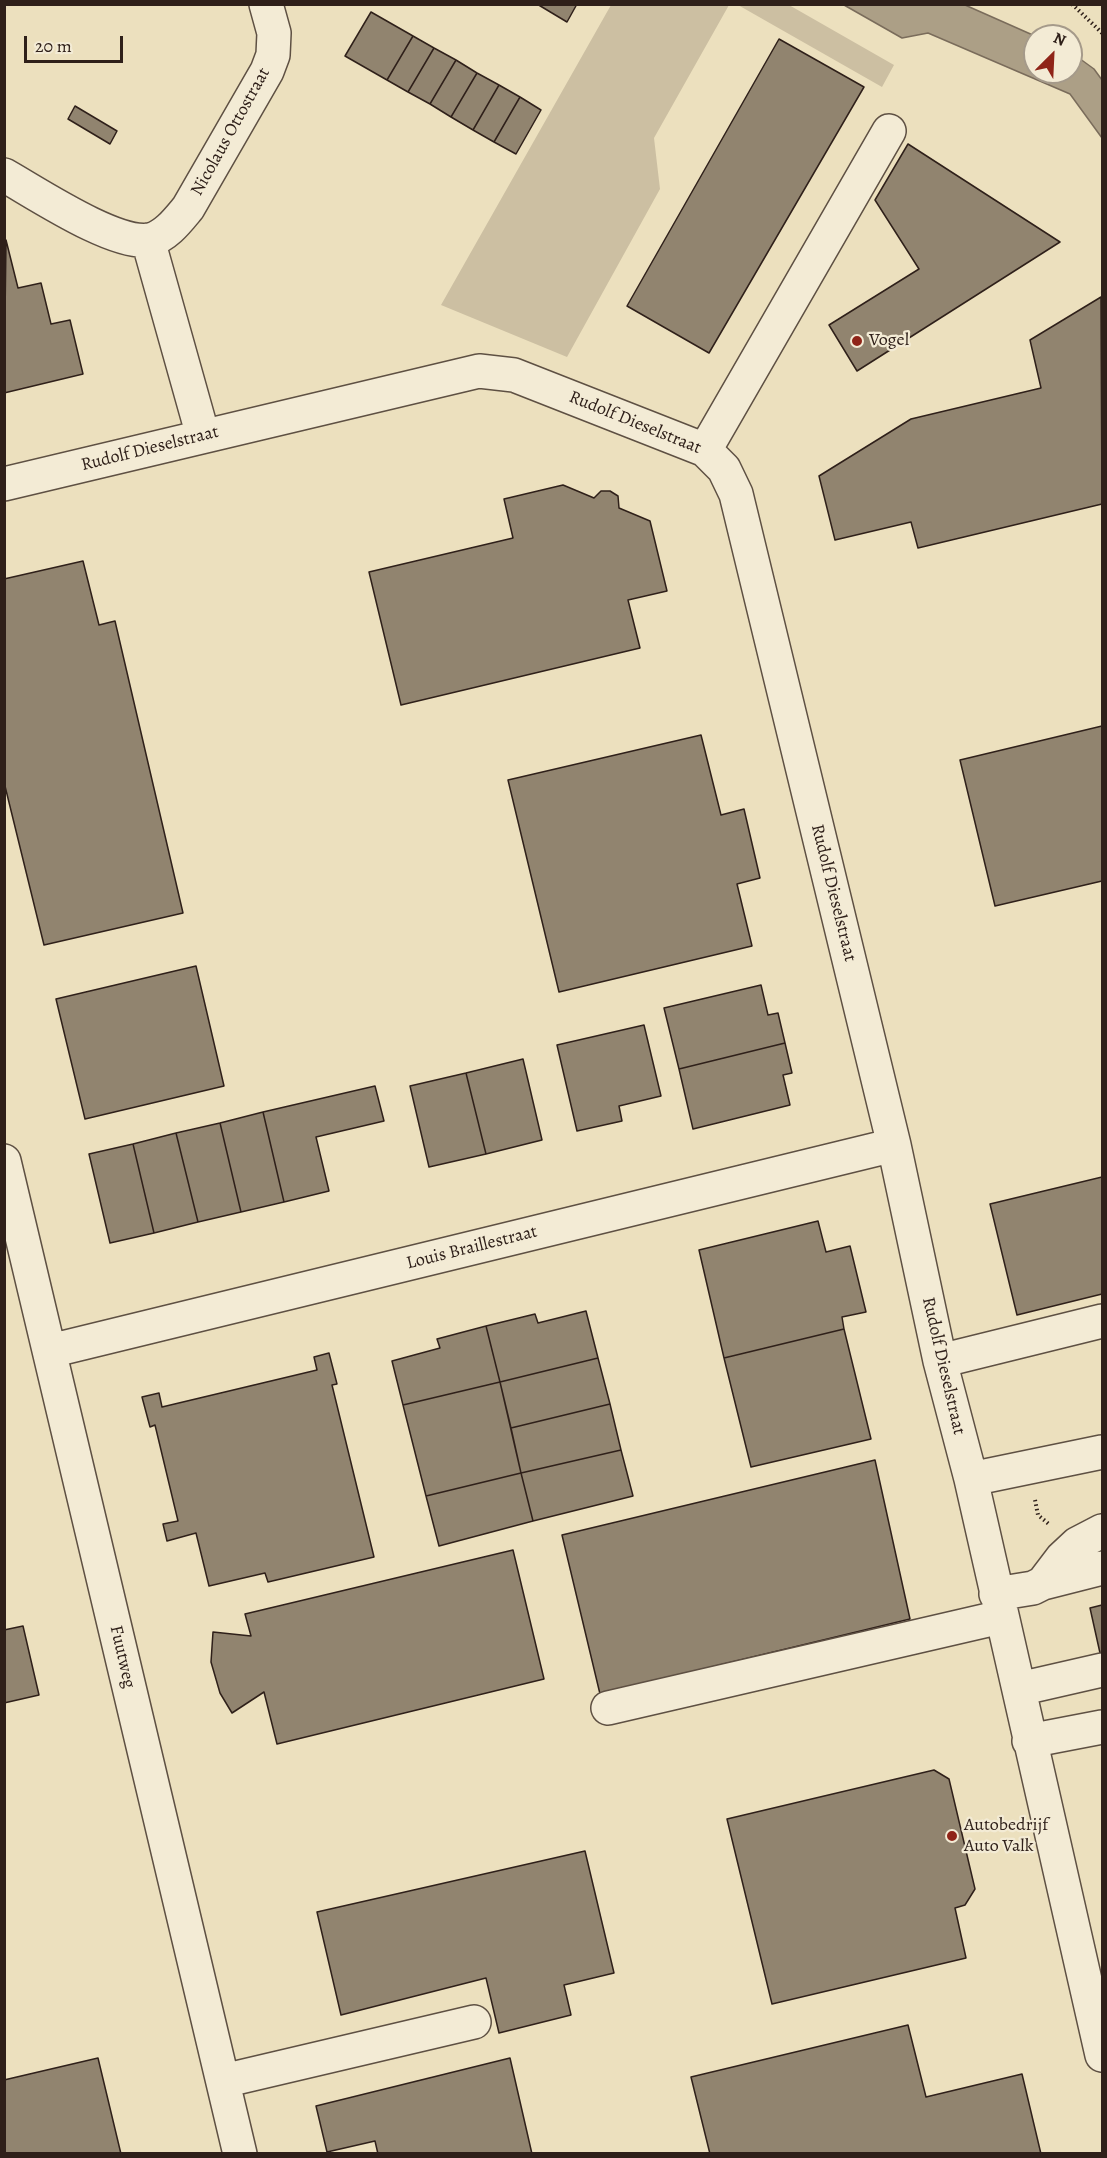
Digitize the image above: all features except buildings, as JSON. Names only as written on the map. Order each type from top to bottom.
[{"type":"street","name":"Nicolaus Ottostraat","points":[[148,240],[169,229],[188,208],[263,80],[273,55],[274,33],[266,4]]},
{"type":"street","points":[[705,450],[889,131]]},
{"type":"street","points":[[4,175],[108,232],[148,240],[203,436]]},
{"type":"street","name":"Rudolf Dieselstraat","points":[[4,484],[464,374],[487,371],[514,375],[705,450],[724,469],[736,494],[894,1145],[940,1361],[971,1479],[1029,1741],[1096,2001],[1102,2055]]},
{"type":"street","name":"Louis Braillestraat","points":[[50,1351],[894,1145]]},
{"type":"street","name":"Fuutweg","points":[[6,1170],[240,2154]]},
{"type":"street","points":[[940,1361],[1102,1321]]},
{"type":"street","points":[[971,1479],[1102,1452]]},
{"type":"street","points":[[1043,1583],[1062,1558],[1077,1544],[1102,1531]]},
{"type":"street","points":[[608,1708],[998,1606],[1043,1583],[1102,1568]]},
{"type":"street","points":[[1019,1689],[1102,1670]]},
{"type":"street","points":[[1029,1741],[1102,1728]]},
{"type":"street","points":[[223,2081],[474,2022]]},
{"type":"path","points":[[1072,4],[1102,33]]},
{"type":"path","points":[[1032,1466],[1038,1515],[1047,1524],[1055,1526]]},
{"type":"shaded area","points":[[611,5],[729,5],[654,138],[660,189],[567,357],[441,305]]},
{"type":"shaded area","points":[[738,5],[789,5],[894,65],[882,87]]},
{"type":"shaded area","points":[[844,5],[965,5],[1023,31],[1023,74],[928,33],[902,38]]},
{"type":"shaded area","points":[[1083,61],[1094,69],[1102,80],[1102,138],[1070,94],[1047,84],[1083,84]]},
{"type":"place","name":"Vogel","points":[[857,341]]},
{"type":"place","name":"Autobedrijf Auto Valk","points":[[952,1836]]}]
